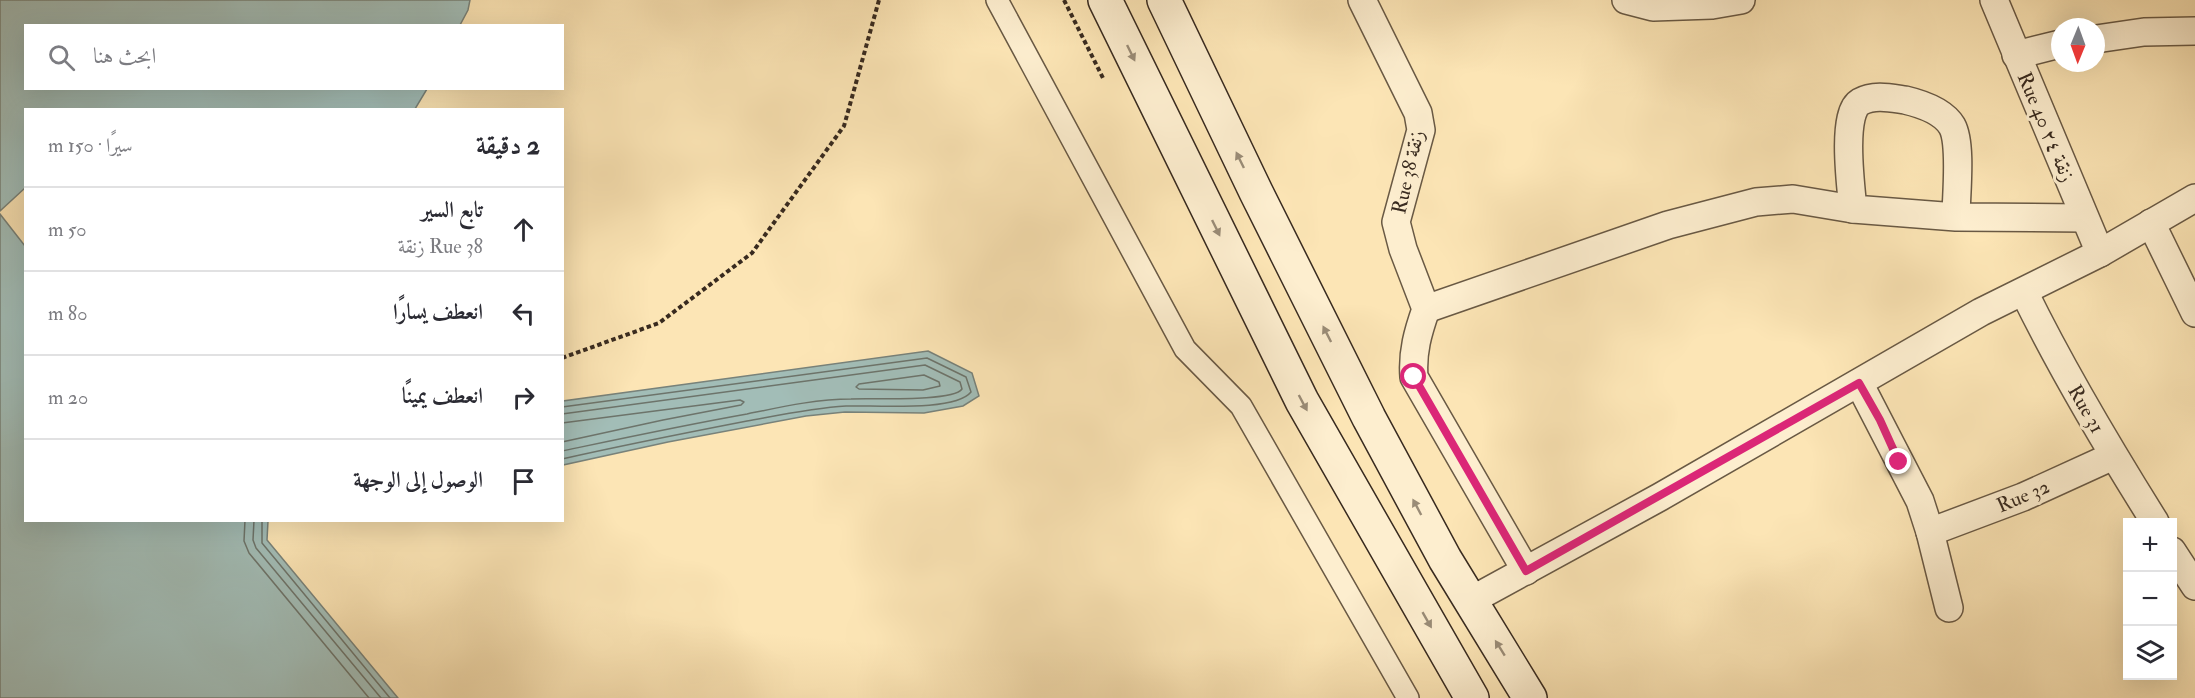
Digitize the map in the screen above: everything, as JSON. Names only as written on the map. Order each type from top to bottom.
[{"type":"main road","points":[[1105,0],[1302,401],[1472,698]]},
{"type":"main road","points":[[1164,0],[1256,192],[1369,418],[1445,559],[1530,698]]},
{"type":"street","points":[[997,0],[1185,349],[1241,406],[1408,698]]},
{"type":"street","name":"Rue 38 زنقة","points":[[1362,0],[1418,113],[1421,130],[1396,222],[1403,249],[1426,309]]},
{"type":"street","points":[[1626,0],[1653,7],[1712,5],[1741,0]]},
{"type":"street","name":"Rue 40 زنقة ٢٤","points":[[1994,0],[2100,253]]},
{"type":"street","points":[[2105,38],[2144,32],[2195,31]]},
{"type":"street","points":[[2016,55],[2051,46]]},
{"type":"street","points":[[1853,208],[1848,162],[1853,110],[1858,103],[1873,97],[1893,98],[1927,107],[1944,117],[1952,126],[1957,148],[1956,217]]},
{"type":"street","points":[[1470,601],[1981,312],[2100,253],[2195,198]]},
{"type":"street","points":[[1526,571],[1414,377],[1416,338],[1426,309],[1668,225],[1756,202],[1792,199],[1853,208],[1956,217],[2084,218]]},
{"type":"street","points":[[2151,224],[2195,313]]},
{"type":"street","name":"Rue 31","points":[[2024,292],[2055,356],[2113,456],[2152,518]]},
{"type":"street","points":[[1859,383],[1920,501],[1949,608]]},
{"type":"street","name":"Rue 32","points":[[1930,532],[2024,497],[2113,456]]},
{"type":"street","points":[[2177,559],[2195,586]]},
{"type":"path","points":[[564,357],[659,323],[752,253],[844,126],[879,0]]},
{"type":"water","points":[[0,0],[470,0],[468,10],[461,24],[24,24],[24,90],[426,90],[416,108],[24,108],[24,189],[0,211]]},
{"type":"water","points":[[0,214],[24,245],[24,522],[268,522],[267,540],[398,698],[0,698]]},
{"type":"water","points":[[928,351],[972,373],[979,396],[963,406],[924,413],[845,412],[806,416],[564,465],[564,401]]},
{"type":"route","points":[[1414,377],[1526,571],[1859,383],[1880,420],[1899,462]]}]
